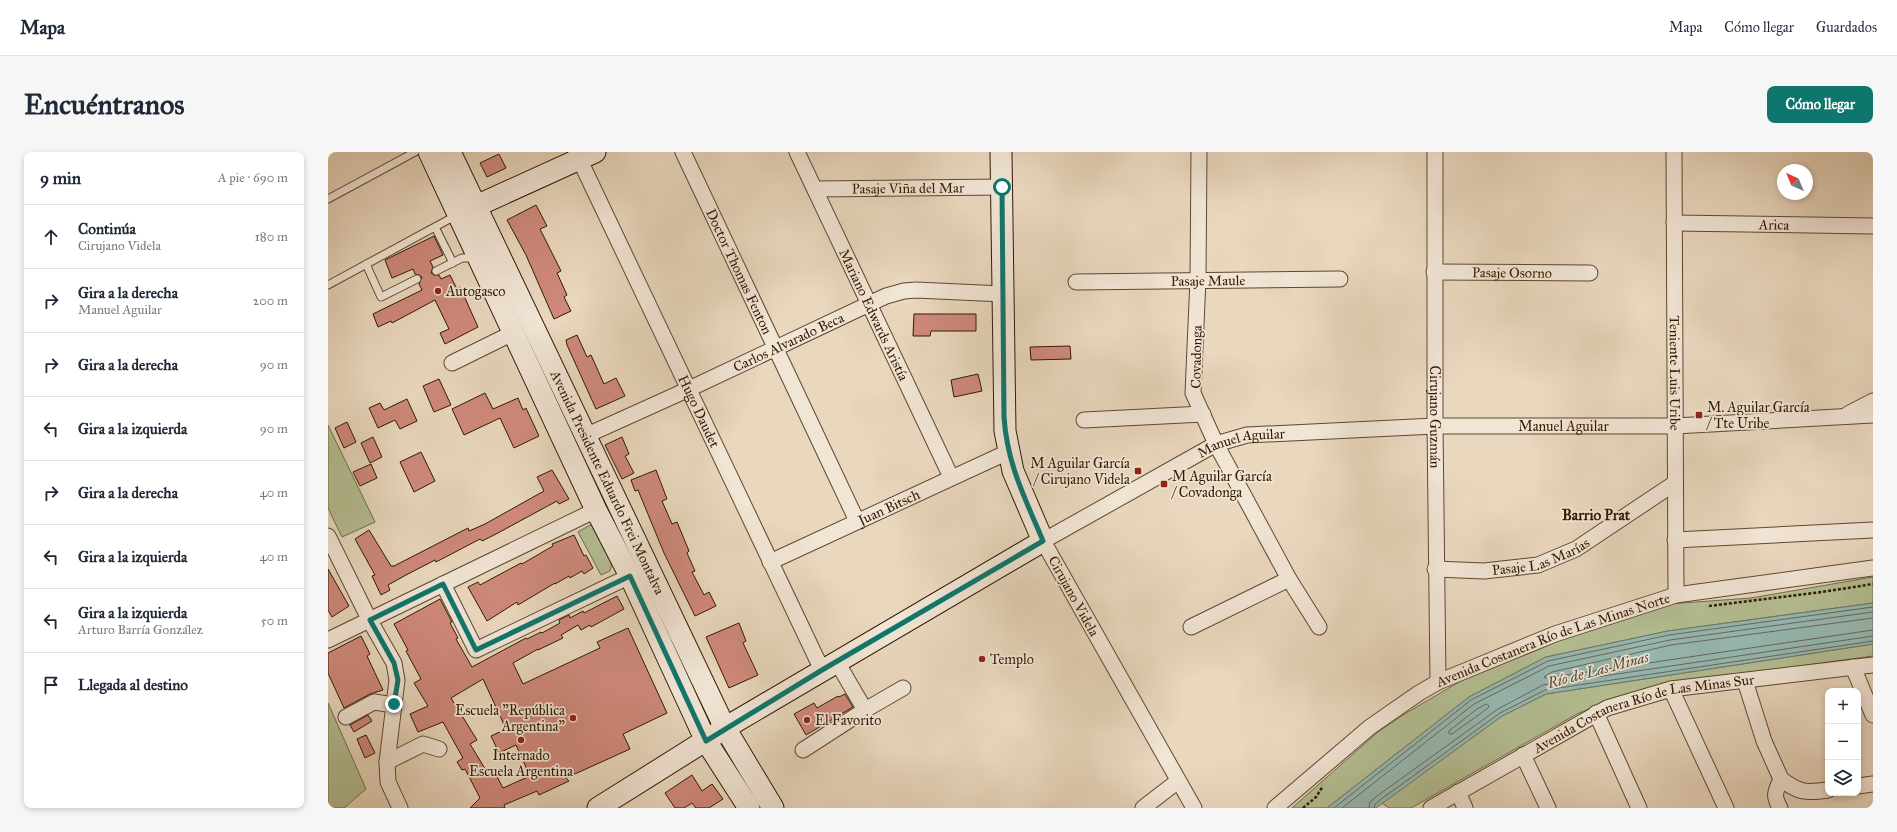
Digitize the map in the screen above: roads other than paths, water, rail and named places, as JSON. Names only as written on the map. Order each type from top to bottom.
[{"type":"main road","name":"Avenida Presidente Eduardo Frei Montalva","points":[[429,152],[467,211],[585,436],[725,728],[773,808]]},
{"type":"main road","name":"Avenida Presidente Eduardo Frei Montalva","points":[[450,152],[467,211],[478,260],[596,510],[630,576],[706,741],[749,808]]},
{"type":"main road","name":"Cirujano Videla","points":[[1001,152],[1004,417],[1008,452],[1013,471],[1043,541]]},
{"type":"main road","points":[[467,211],[583,154]]},
{"type":"main road","name":"Manuel Aguilar","points":[[598,808],[725,728],[1043,541]]},
{"type":"street","name":"Doctor Thomas Fenton","points":[[683,152],[774,348],[857,521]]},
{"type":"street","name":"Mariano Edwards Aristía","points":[[797,152],[951,477]]},
{"type":"street","name":"Covadonga","points":[[1199,152],[1198,280],[1194,393],[1216,444],[1289,579],[1319,627]]},
{"type":"street","name":"Cirujano Guzmán","points":[[1435,152],[1434,426],[1435,569],[1438,682]]},
{"type":"street","name":"Teniente Luis Uribe","points":[[1674,152],[1676,595]]},
{"type":"street","name":"Hugo Daudet","points":[[583,154],[689,389],[770,562],[829,666],[865,710]]},
{"type":"street","name":"Pasaje Viña del Mar","points":[[815,189],[1002,187]]},
{"type":"street","name":"Arica","points":[[1674,223],[1873,226]]},
{"type":"street","name":"Pasaje Osorno","points":[[1434,272],[1590,273]]},
{"type":"street","name":"Pasaje Maule","points":[[1076,282],[1340,279]]},
{"type":"street","name":"Carlos Alvarado Beca","points":[[585,436],[689,389],[886,296],[904,291],[1003,294]]},
{"type":"street","points":[[452,363],[513,333]]},
{"type":"street","name":"Manuel Aguilar","points":[[1838,418],[1873,401]]},
{"type":"street","points":[[1084,420],[1202,414]]},
{"type":"street","name":"Manuel Aguilar","points":[[1043,541],[1216,444],[1247,435],[1434,426],[1675,426],[1873,415]]},
{"type":"street","name":"Juan Bitsch","points":[[770,562],[951,477],[1008,452]]},
{"type":"street","name":"Pasaje Las Marías","points":[[1435,569],[1484,571],[1538,565],[1576,549],[1675,483]]},
{"type":"street","points":[[328,640],[596,510]]},
{"type":"street","points":[[1675,540],[1873,530]]},
{"type":"street","points":[[328,536],[370,620],[394,663],[398,680],[387,762],[388,782],[400,808]]},
{"type":"street","name":"Cirujano Videla","points":[[1043,541],[1194,808]]},
{"type":"street","name":"Avenida Costanera Río de Las Minas Norte","points":[[1275,808],[1375,723],[1438,682],[1554,634],[1676,595],[1873,568]]},
{"type":"street","points":[[443,584],[476,650],[630,576]]},
{"type":"street","points":[[1190,627],[1289,579]]},
{"type":"street","name":"Avenida Costanera Río de Las Minas Sur","points":[[1431,808],[1607,708],[1671,689],[1873,665]]},
{"type":"street","points":[[1853,667],[1873,715]]},
{"type":"street","points":[[1745,681],[1764,741],[1781,779],[1794,789],[1807,793],[1825,790]]},
{"type":"street","points":[[803,750],[865,710],[903,688]]},
{"type":"street","points":[[1671,689],[1726,808]]},
{"type":"street","points":[[346,717],[374,702],[394,704]]},
{"type":"street","points":[[1596,713],[1639,808]]},
{"type":"street","points":[[387,762],[423,744],[439,749]]},
{"type":"street","points":[[1523,755],[1548,808]]},
{"type":"street","points":[[1780,808],[1775,799],[1775,794],[1781,779]]},
{"type":"street","points":[[1143,808],[1178,782]]},
{"type":"street","points":[[1861,786],[1873,784]]},
{"type":"street","points":[[1458,792],[1466,808]]},
{"type":"lane","points":[[328,200],[415,152]]},
{"type":"lane","points":[[328,285],[467,211]]},
{"type":"lane","points":[[435,227],[453,263]]},
{"type":"lane","points":[[436,271],[462,258],[470,257],[478,260]]},
{"type":"lane","points":[[366,264],[381,297],[417,279]]},
{"type":"water","name":"Río de Las Minas","points":[[1873,603],[1873,644],[1546,694],[1502,716],[1376,808],[1327,808],[1469,697],[1546,657],[1668,631]]},
{"type":"place","name":"Autogasco","points":[[438,291]]},
{"type":"place","name":"M. Aguilar García / Tte Uribe","points":[[1699,415]]},
{"type":"place","name":"M Aguilar García / Cirujano Videla","points":[[1138,471]]},
{"type":"place","name":"M Aguilar García / Covadonga","points":[[1164,484]]},
{"type":"place","name":"Templo","points":[[982,659]]},
{"type":"place","name":"Escuela \"República Argentina\"","points":[[573,718]]},
{"type":"place","name":"El Favorito","points":[[807,720]]},
{"type":"place","name":"Internado Escuela Argentina","points":[[521,740]]},
{"type":"district","name":"Barrio Prat","points":[[1596,515]]}]
